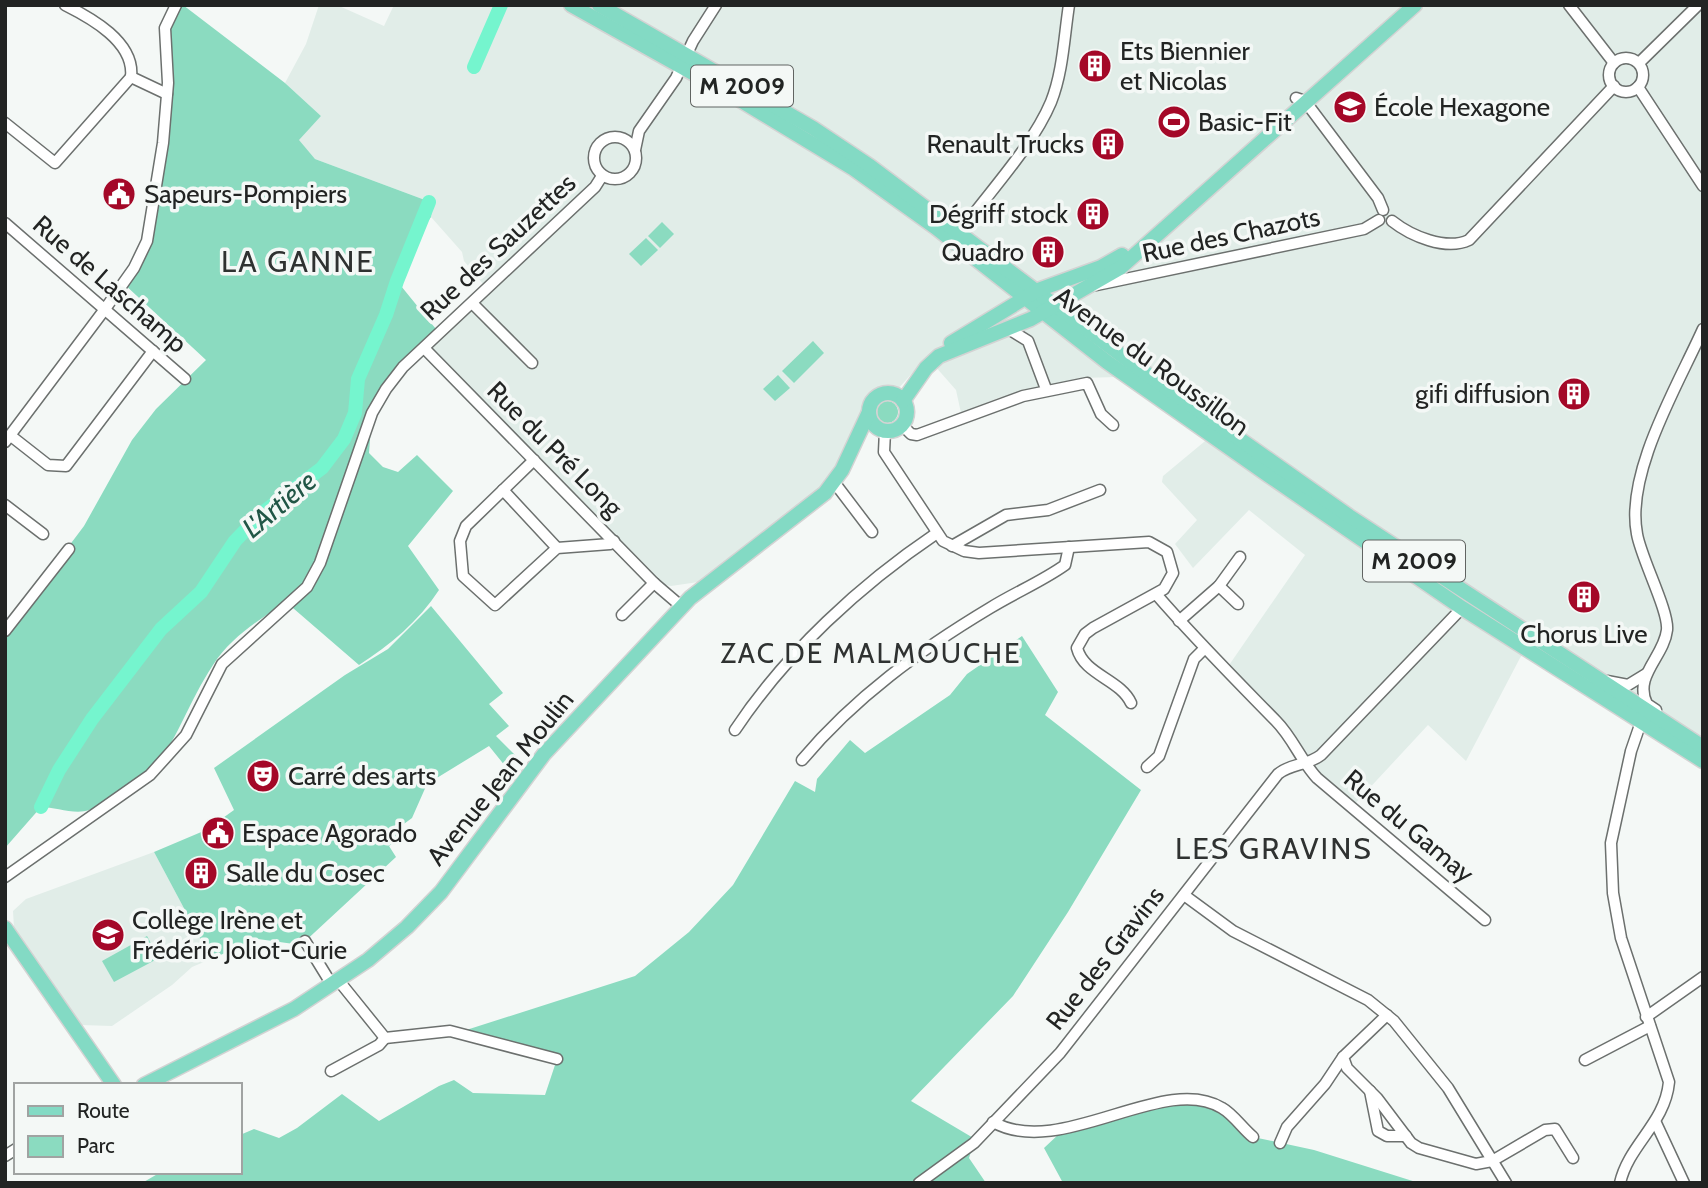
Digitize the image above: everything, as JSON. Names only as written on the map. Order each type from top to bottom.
[{"type":"main road","name":"Avenue du Roussillon","points":[[571,5],[684,61]]},
{"type":"main road","name":"Avenue du Roussillon","points":[[599,5],[684,61],[813,142],[879,179],[960,232],[1107,362],[1462,608],[1703,761]]},
{"type":"main road","points":[[898,397],[907,413],[902,425],[881,430],[869,412],[876,397],[898,397],[907,392],[939,356],[1007,328],[1106,277],[1139,241],[1410,5]]},
{"type":"main road","points":[[1301,100],[1415,5]]},
{"type":"main road","points":[[879,179],[895,205],[990,275],[1003,300],[991,320]]},
{"type":"main road","name":"Avenue du Roussillon","points":[[906,198],[990,275],[1032,294]]},
{"type":"main road","points":[[898,397],[931,356],[1032,294],[1106,277]]},
{"type":"main road","points":[[1075,319],[1074,302],[1089,287]]},
{"type":"main road","name":"Avenue du Roussillon","points":[[1049,308],[1075,319],[1361,524],[1703,746]]},
{"type":"main road","name":"Avenue Jean Moulin","points":[[148,1083],[265,1026],[336,983],[382,949],[425,910],[544,754],[682,607],[714,577],[813,503],[834,482],[869,412]]},
{"type":"main road","name":"Avenue Jean Moulin","points":[[852,449],[864,436],[881,430]]},
{"type":"main road","points":[[6,931],[113,1083]]},
{"type":"street","points":[[5,123],[55,163],[131,77],[131,67],[115,35],[65,5]]},
{"type":"street","points":[[153,351],[66,466],[48,464],[8,439],[134,268],[147,241],[163,143],[167,94],[165,28],[176,5]]},
{"type":"street","points":[[639,131],[625,139],[609,138],[598,149],[594,162],[602,176],[618,180],[627,174],[634,160],[639,131],[716,5]]},
{"type":"street","points":[[960,232],[1037,128],[1051,102],[1058,79],[1069,5]]},
{"type":"street","points":[[1569,5],[1614,63]]},
{"type":"street","points":[[1639,63],[1698,5]]},
{"type":"street","points":[[1629,58],[1639,63],[1643,76],[1638,87],[1624,91],[1614,86],[1610,73],[1614,63],[1629,58]]},
{"type":"street","points":[[131,77],[167,94]]},
{"type":"street","points":[[1301,100],[1378,198],[1381,215],[1392,212],[1392,221],[1401,228],[1447,245],[1457,245],[1469,240],[1614,86]]},
{"type":"street","points":[[1638,87],[1703,186]]},
{"type":"street","points":[[625,139],[635,150]]},
{"type":"street","name":"Rue des Sauzettes","points":[[32,861],[150,775],[171,755],[186,735],[222,664],[307,587],[320,563],[372,413],[395,378],[587,195],[602,176]]},
{"type":"street","name":"Rue des Chazots","points":[[1106,277],[1128,281],[1364,229],[1381,215]]},
{"type":"street","name":"Rue de Laschamp","points":[[5,223],[186,379]]},
{"type":"street","points":[[473,304],[532,363]]},
{"type":"street","points":[[1007,328],[1028,341],[1046,389]]},
{"type":"street","points":[[1703,330],[1638,475],[1636,530],[1667,625],[1662,646],[1646,674],[1643,696],[1647,704],[1703,746]]},
{"type":"street","name":"Rue du Pré Long","points":[[424,348],[654,583],[682,607]]},
{"type":"street","points":[[902,425],[911,434],[918,435],[1046,389],[1087,383],[1101,414],[1113,425]]},
{"type":"street","points":[[881,430],[884,452],[937,533],[952,547],[979,553],[1157,544],[1167,552],[1173,566],[1169,584],[1156,594],[1093,628],[1085,634],[1077,648],[1082,661],[1126,693],[1131,703]]},
{"type":"street","points":[[534,460],[466,526],[462,535],[460,568],[463,576],[495,605],[557,548],[610,544],[614,541]]},
{"type":"street","points":[[834,482],[872,532]]},
{"type":"street","points":[[503,490],[557,548]]},
{"type":"street","points":[[952,547],[1006,515],[1048,510],[1100,490]]},
{"type":"street","points":[[5,505],[43,534]]},
{"type":"street","points":[[735,730],[769,684],[818,632],[903,557],[937,533]]},
{"type":"street","points":[[802,760],[836,720],[905,664],[965,623],[1065,565],[1069,547]]},
{"type":"street","points":[[5,631],[69,549]]},
{"type":"street","points":[[1179,621],[1219,586],[1240,557]]},
{"type":"street","points":[[622,615],[654,583]]},
{"type":"street","points":[[1219,586],[1238,604]]},
{"type":"street","name":"Rue du Gamay","points":[[1156,594],[1204,649],[1276,721],[1317,778],[1485,919]]},
{"type":"street","name":"Rue des Gravins","points":[[919,1183],[965,1151],[1060,1053],[1278,774],[1290,766],[1308,765],[1379,696],[1462,608]]},
{"type":"street","points":[[1147,767],[1159,756],[1194,659],[1204,649]]},
{"type":"street","points":[[1594,676],[1617,685],[1628,685],[1646,674]]},
{"type":"street","points":[[1620,1183],[1631,1153],[1656,1123],[1669,1083],[1621,938],[1611,866],[1614,829],[1633,741],[1641,722]]},
{"type":"street","points":[[5,877],[32,861]]},
{"type":"street","points":[[5,886],[29,868],[32,861]]},
{"type":"street","points":[[1184,895],[1233,931],[1368,999],[1387,1015],[1422,1052],[1506,1183]]},
{"type":"street","points":[[305,940],[336,983],[385,1038]]},
{"type":"street","points":[[1585,1060],[1648,1021],[1703,977]]},
{"type":"street","points":[[1280,1143],[1287,1127],[1325,1084],[1343,1057],[1387,1015]]},
{"type":"street","points":[[331,1071],[379,1045],[385,1038],[450,1031],[557,1059]]},
{"type":"street","points":[[1343,1057],[1348,1068],[1419,1148],[1442,1153],[1468,1164],[1492,1160],[1545,1130],[1555,1129],[1573,1158]]},
{"type":"street","points":[[1370,1091],[1378,1131],[1387,1136],[1406,1136]]},
{"type":"street","points":[[993,1122],[1006,1129],[1044,1130],[1080,1126],[1154,1104],[1188,1100],[1222,1108],[1253,1137]]},
{"type":"street","points":[[1656,1123],[1684,1183]]},
{"type":"shaded area","points":[[319,5],[337,5],[384,26],[394,5],[1703,5],[1703,755],[1530,645],[1520,658],[1466,761],[1428,725],[1351,808],[1225,671],[1305,555],[1249,510],[1193,568],[1175,544],[1197,520],[1162,482],[1163,476],[1216,432],[1117,377],[1081,378],[998,398],[961,413],[956,390],[934,365],[915,370],[897,390],[879,395],[872,402],[834,482],[705,581],[671,586],[654,583],[424,348],[488,290],[464,261],[462,252],[431,217],[433,203],[315,159],[298,140],[321,116],[285,83],[306,44]]},
{"type":"shaded area","name":"Collège Irène et Frédéric Joliot-Curie","points":[[154,852],[211,959],[192,967],[172,985],[112,1026],[81,1025],[14,928],[13,911],[26,899]]},
{"type":"green space","points":[[176,5],[183,5],[285,83],[321,116],[299,140],[315,159],[433,203],[431,217],[409,248],[397,281],[440,334],[403,367],[372,413],[369,453],[383,467],[398,472],[417,455],[453,491],[408,546],[439,590],[403,632],[359,665],[286,602],[246,630],[220,655],[166,751],[137,785],[116,799],[89,810],[71,811],[41,807],[5,848],[5,631],[84,526],[132,440],[156,409],[206,360],[123,283],[147,241],[163,143],[165,28]]},
{"type":"green space","points":[[662,222],[674,234],[660,248],[648,236]]},
{"type":"green space","points":[[646,238],[658,250],[641,266],[629,254]]},
{"type":"green space","points":[[813,341],[824,353],[794,383],[782,371]]},
{"type":"green space","points":[[778,375],[790,388],[775,401],[763,389]]},
{"type":"green space","points":[[887,401],[895,404],[898,412],[895,420],[887,423],[879,420],[876,412],[879,404]]},
{"type":"green space","points":[[431,606],[503,693],[489,704],[509,726],[496,736],[525,765],[514,777],[489,746],[427,784],[412,818],[397,829],[401,837],[389,846],[396,857],[301,945],[258,939],[211,959],[154,852],[206,830],[234,810],[214,768],[345,675],[388,649]]},
{"type":"green space","points":[[1022,636],[1058,692],[1045,715],[1141,790],[1068,912],[1013,996],[911,1101],[975,1139],[969,1158],[986,1183],[142,1183],[158,1174],[242,1174],[242,1134],[254,1129],[279,1138],[297,1128],[342,1094],[379,1121],[454,1080],[473,1093],[545,1095],[557,1059],[460,1032],[635,976],[689,932],[733,885],[795,781],[815,792],[817,779],[850,740],[865,753],[950,695],[967,674]]},
{"type":"green space","points":[[147,936],[159,958],[114,982],[102,961]]},
{"type":"green space","points":[[1172,1101],[1222,1108],[1253,1137],[1314,1150],[1419,1183],[1063,1183],[1044,1148],[1060,1133]]},
{"type":"waterway","name":"L'Artière","points":[[474,67],[501,5]]},
{"type":"waterway","name":"L'Artière","points":[[41,807],[59,770],[92,719],[161,629],[201,592],[235,541],[262,513],[322,468],[344,439],[355,413],[358,379],[386,315],[429,202]]},
{"type":"place","name":"Ets Biennier et Nicolas","points":[[1095,66]]},
{"type":"place","name":"École Hexagone","points":[[1350,107]]},
{"type":"place","name":"Basic-Fit","points":[[1174,122]]},
{"type":"place","name":"Renault Trucks","points":[[1108,144]]},
{"type":"place","name":"Sapeurs-Pompiers","points":[[119,194]]},
{"type":"place","name":"Dégriff stock","points":[[1093,214]]},
{"type":"place","name":"Quadro","points":[[1048,252]]},
{"type":"place","name":"gifi diffusion","points":[[1574,394]]},
{"type":"place","name":"Chorus Live","points":[[1584,597]]},
{"type":"place","name":"Carré des arts","points":[[263,776]]},
{"type":"place","name":"Espace Agorado","points":[[218,833]]},
{"type":"place","name":"Salle du Cosec","points":[[201,873]]},
{"type":"place","name":"Collège Irène et Frédéric Joliot-Curie","points":[[108,935]]},
{"type":"district","name":"LA GANNE","points":[[298,262]]},
{"type":"district","name":"ZAC DE MALMOUCHE","points":[[871,653]]},
{"type":"district","name":"LES GRAVINS","points":[[1274,849]]}]
